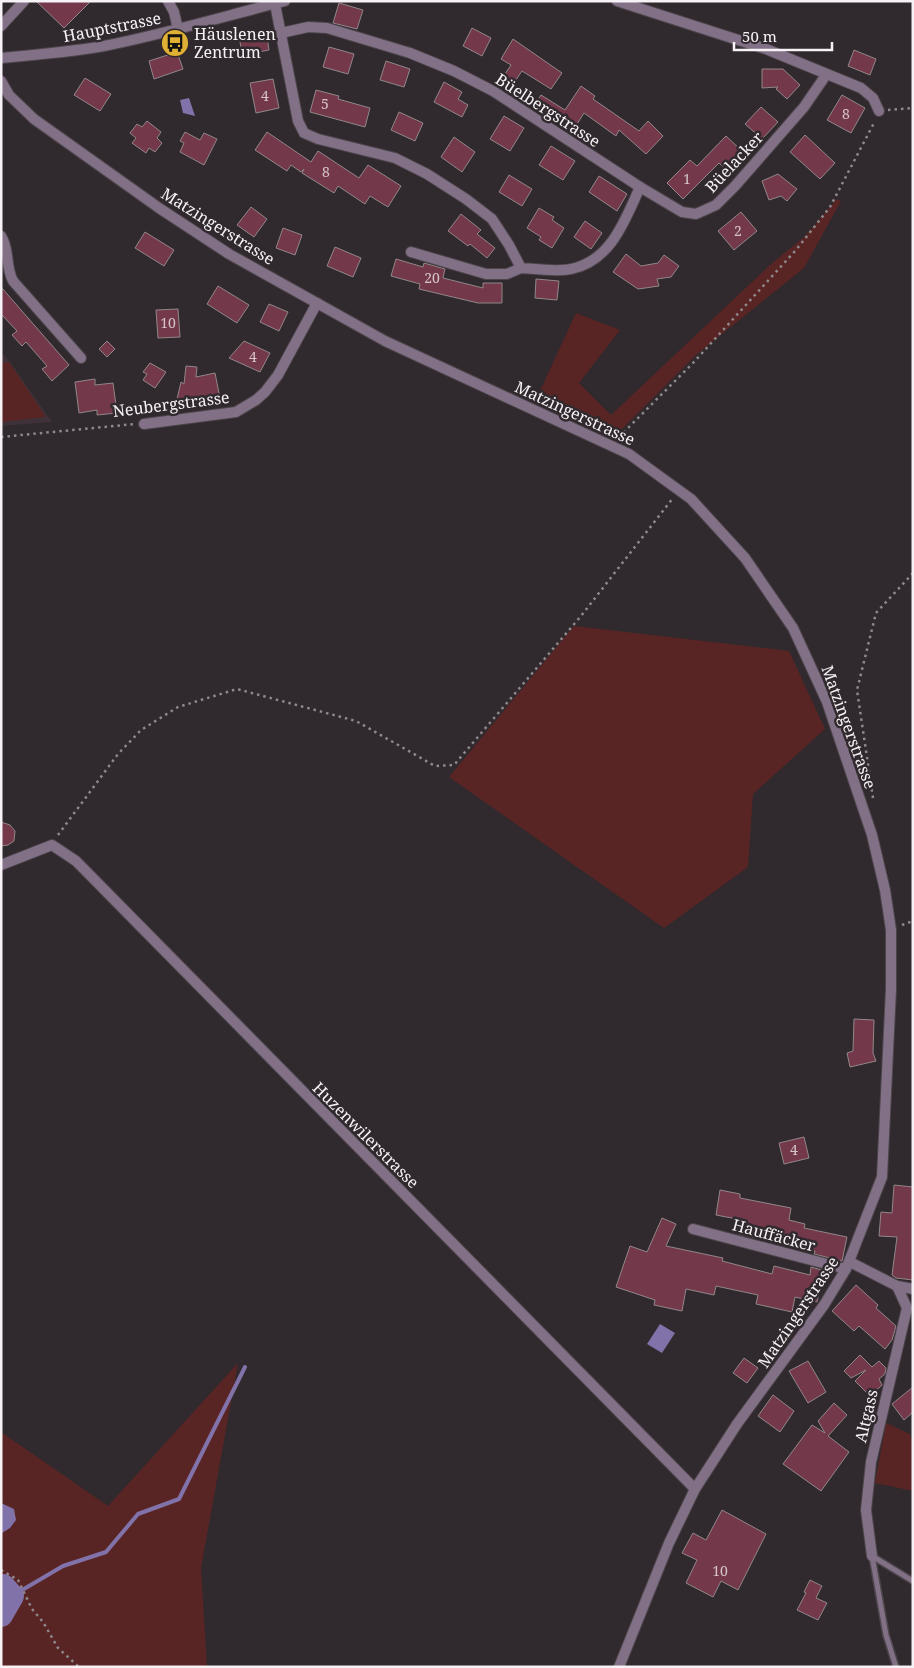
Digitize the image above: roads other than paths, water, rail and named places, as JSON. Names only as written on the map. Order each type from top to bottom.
[{"type":"street","points":[[1,26],[24,1]]},
{"type":"street","points":[[168,1],[174,12],[178,29]]},
{"type":"street","points":[[617,1],[766,49],[861,88],[873,98],[879,111]]},
{"type":"street","points":[[280,3],[281,33],[298,121],[304,133],[318,139],[395,158],[443,184],[492,219],[521,268]]},
{"type":"street","name":"Hauptstrasse","points":[[1,58],[86,49],[178,29],[280,3]]},
{"type":"street","name":"Büelbergstrasse","points":[[281,33],[308,27],[327,28],[410,53],[454,71],[493,92],[640,187]]},
{"type":"street","name":"Büelacker","points":[[640,187],[682,212],[696,214],[716,205],[736,186],[804,107],[826,75]]},
{"type":"street","name":"Matzingerstrasse","points":[[1,81],[9,95],[21,108],[64,141],[159,208],[229,254],[394,345],[629,454],[691,499],[745,558],[793,628],[827,702],[872,835],[885,890],[891,930],[891,989],[882,1177],[848,1265],[824,1305],[737,1424],[695,1489],[669,1543],[619,1667]]},
{"type":"street","points":[[411,252],[486,274],[507,274],[521,268],[570,270],[588,264],[608,249],[640,187]]},
{"type":"street","points":[[1,236],[7,246],[8,272],[13,280],[81,358]]},
{"type":"street","name":"Neubergstrasse","points":[[144,424],[236,412],[256,400],[278,375],[316,303]]},
{"type":"street","name":"Huzenwilerstrasse","points":[[1,865],[52,845],[76,861],[695,1489]]},
{"type":"street","name":"Hauffäcker","points":[[693,1229],[848,1265],[897,1286],[913,1289]]},
{"type":"street","name":"Altgass","points":[[872,1556],[866,1510],[871,1462],[907,1308],[897,1286]]},
{"type":"lane","points":[[872,1556],[913,1581]]},
{"type":"lane","points":[[872,1556],[886,1635],[896,1667]]},
{"type":"waterway","points":[[12,1596],[63,1566],[106,1552],[138,1514],[179,1499],[245,1367]]},
{"type":"waterway","points":[[1,1586],[12,1596],[1,1615]]},
{"type":"place","name":"Häuslenen Zentrum","points":[[175,43]]}]
